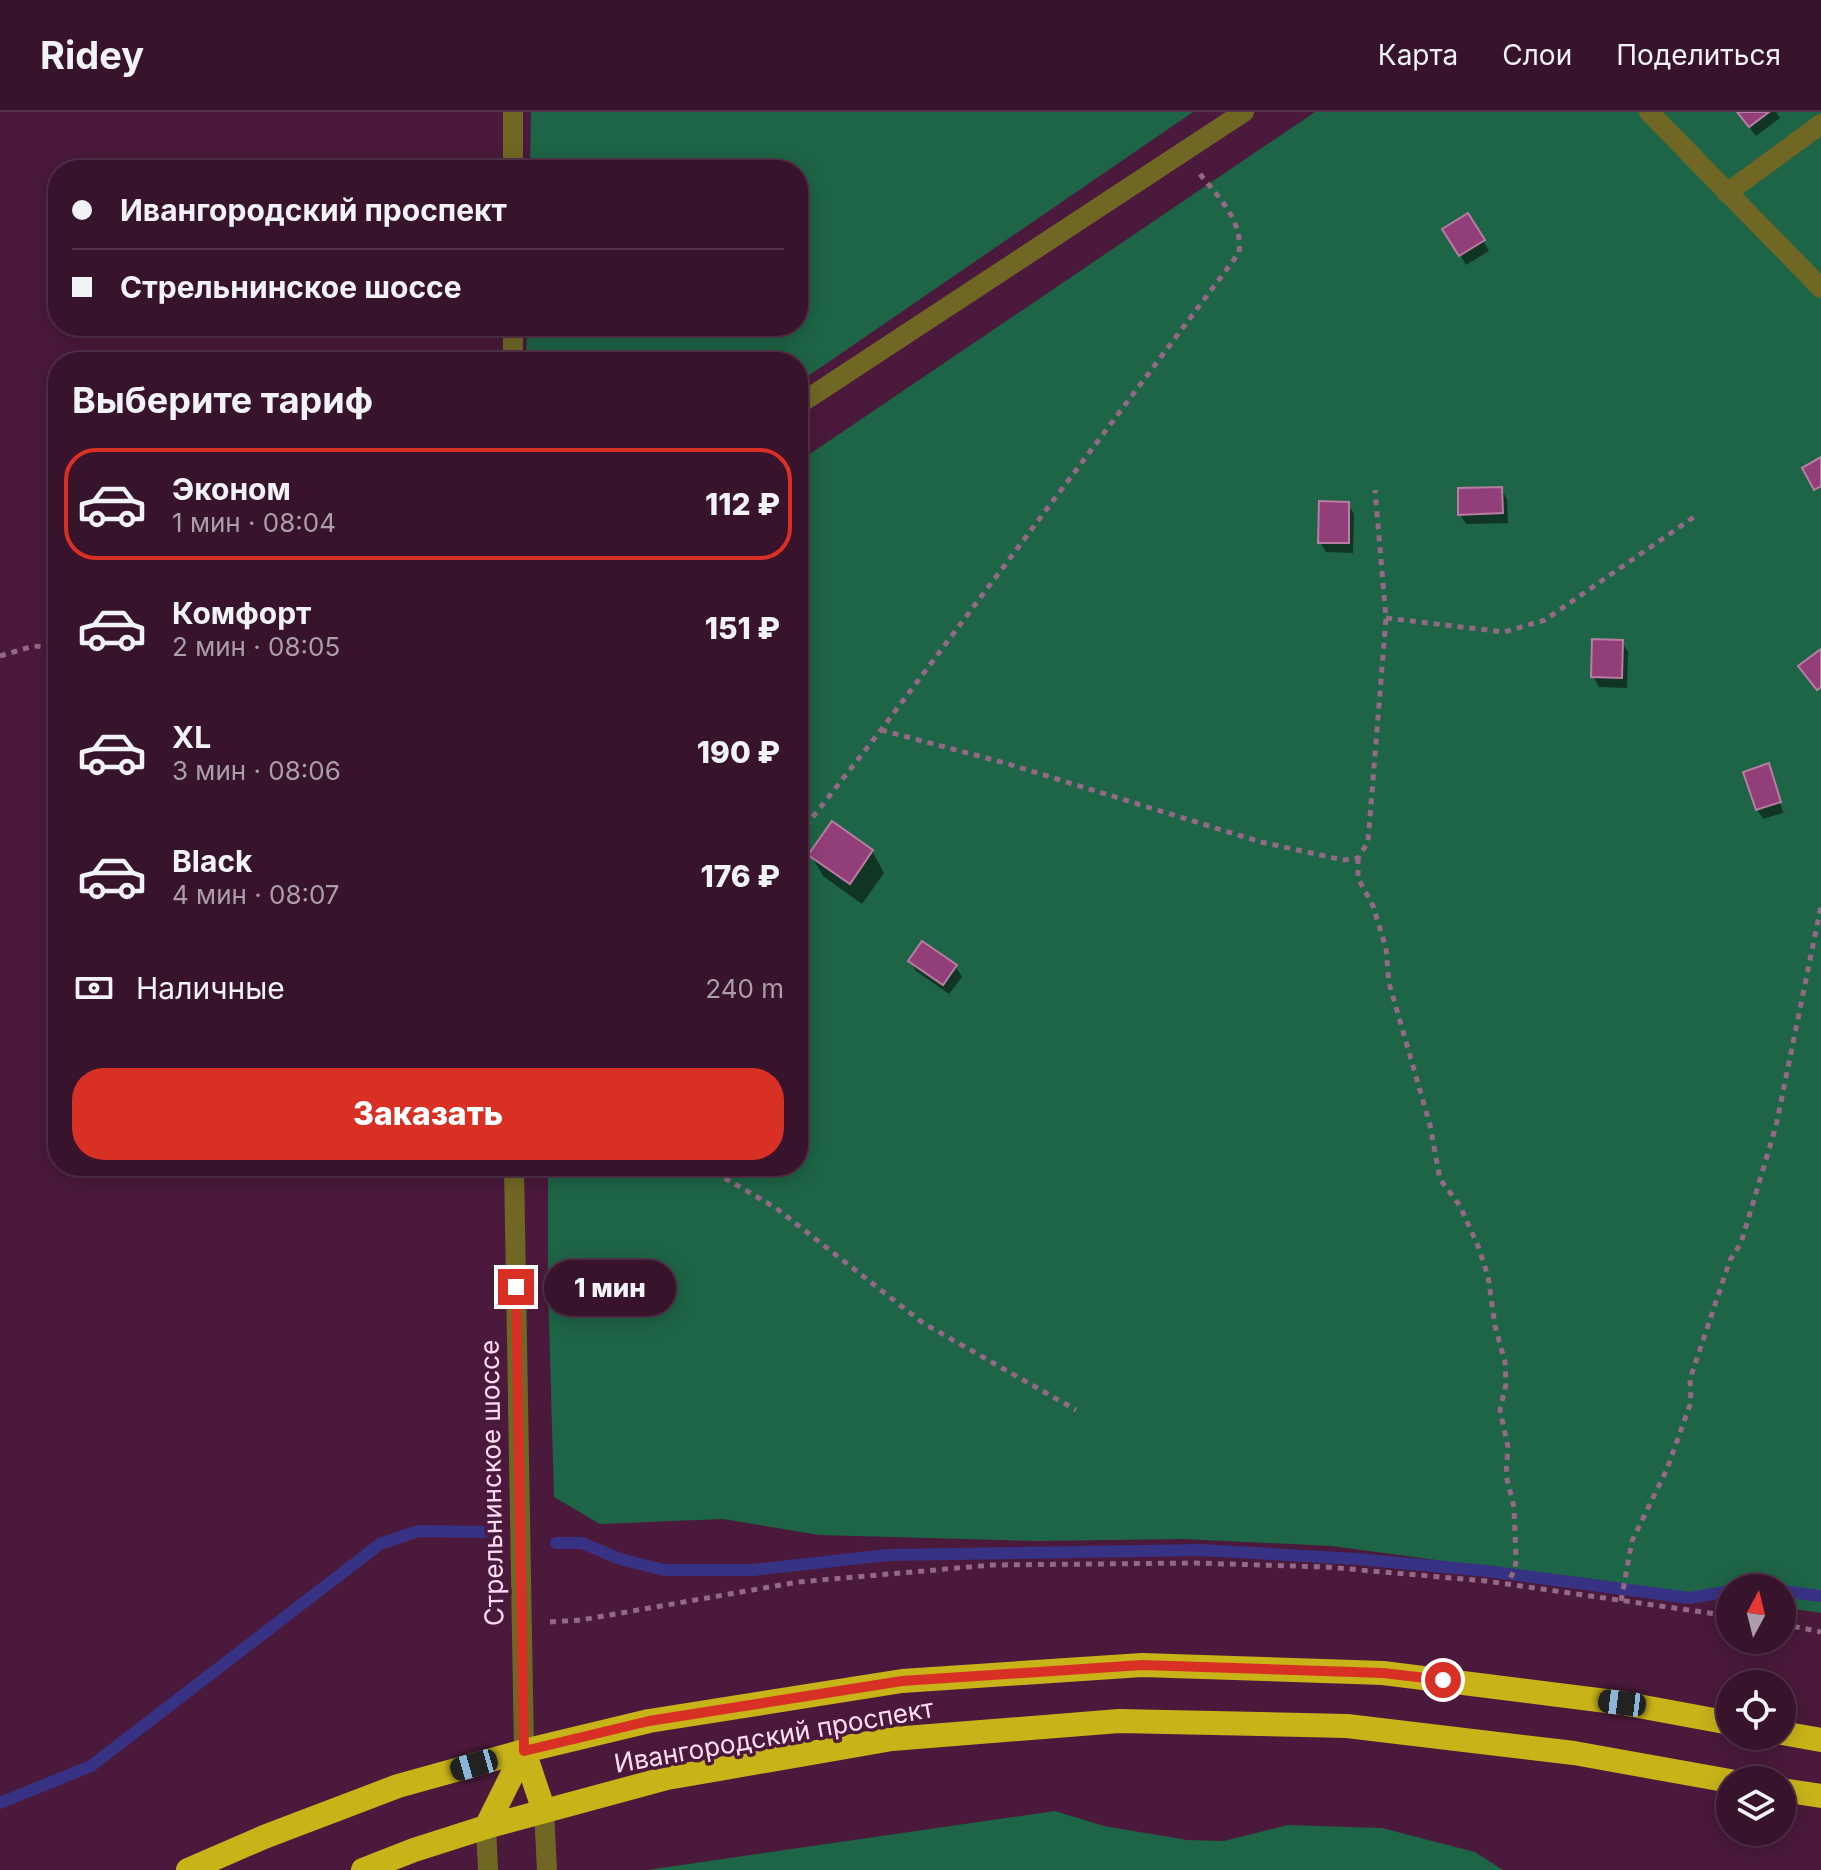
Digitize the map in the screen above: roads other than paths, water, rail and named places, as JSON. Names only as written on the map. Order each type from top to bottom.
[{"type":"highway","name":"Ивангородский проспект","points":[[188,1870],[264,1837],[398,1786],[524,1751],[649,1721],[902,1681],[1142,1665],[1383,1673],[1622,1703],[1716,1720]]},
{"type":"highway","name":"Ивангородский проспект","points":[[363,1870],[486,1827],[667,1778],[892,1739],[1119,1721],[1347,1726],[1574,1753],[1716,1778]]},
{"type":"highway","points":[[1796,1736],[1821,1740]]},
{"type":"highway","name":"Стрельнинское шоссе","points":[[524,1751],[544,1811]]},
{"type":"highway","name":"Стрельнинское шоссе","points":[[486,1827],[524,1751]]},
{"type":"highway","points":[[1796,1792],[1821,1796]]},
{"type":"street","points":[[513,112],[513,160]]},
{"type":"street","points":[[808,398],[1244,112]]},
{"type":"street","points":[[1649,112],[1821,288]]},
{"type":"street","points":[[1727,193],[1821,124]]},
{"type":"street","name":"Стрельнинское шоссе","points":[[514,1176],[524,1751]]},
{"type":"street","name":"Стрельнинское шоссе","points":[[544,1811],[547,1870]]},
{"type":"street","name":"Стрельнинское шоссе","points":[[486,1827],[488,1870]]},
{"type":"waterway","points":[[0,1803],[91,1766],[380,1544],[418,1531],[484,1532]]},
{"type":"waterway","points":[[556,1543],[582,1543],[620,1559],[664,1570],[753,1570],[888,1555],[1201,1550],[1357,1559],[1487,1571],[1690,1598],[1716,1593]]},
{"type":"waterway","points":[[1796,1593],[1821,1596]]}]
